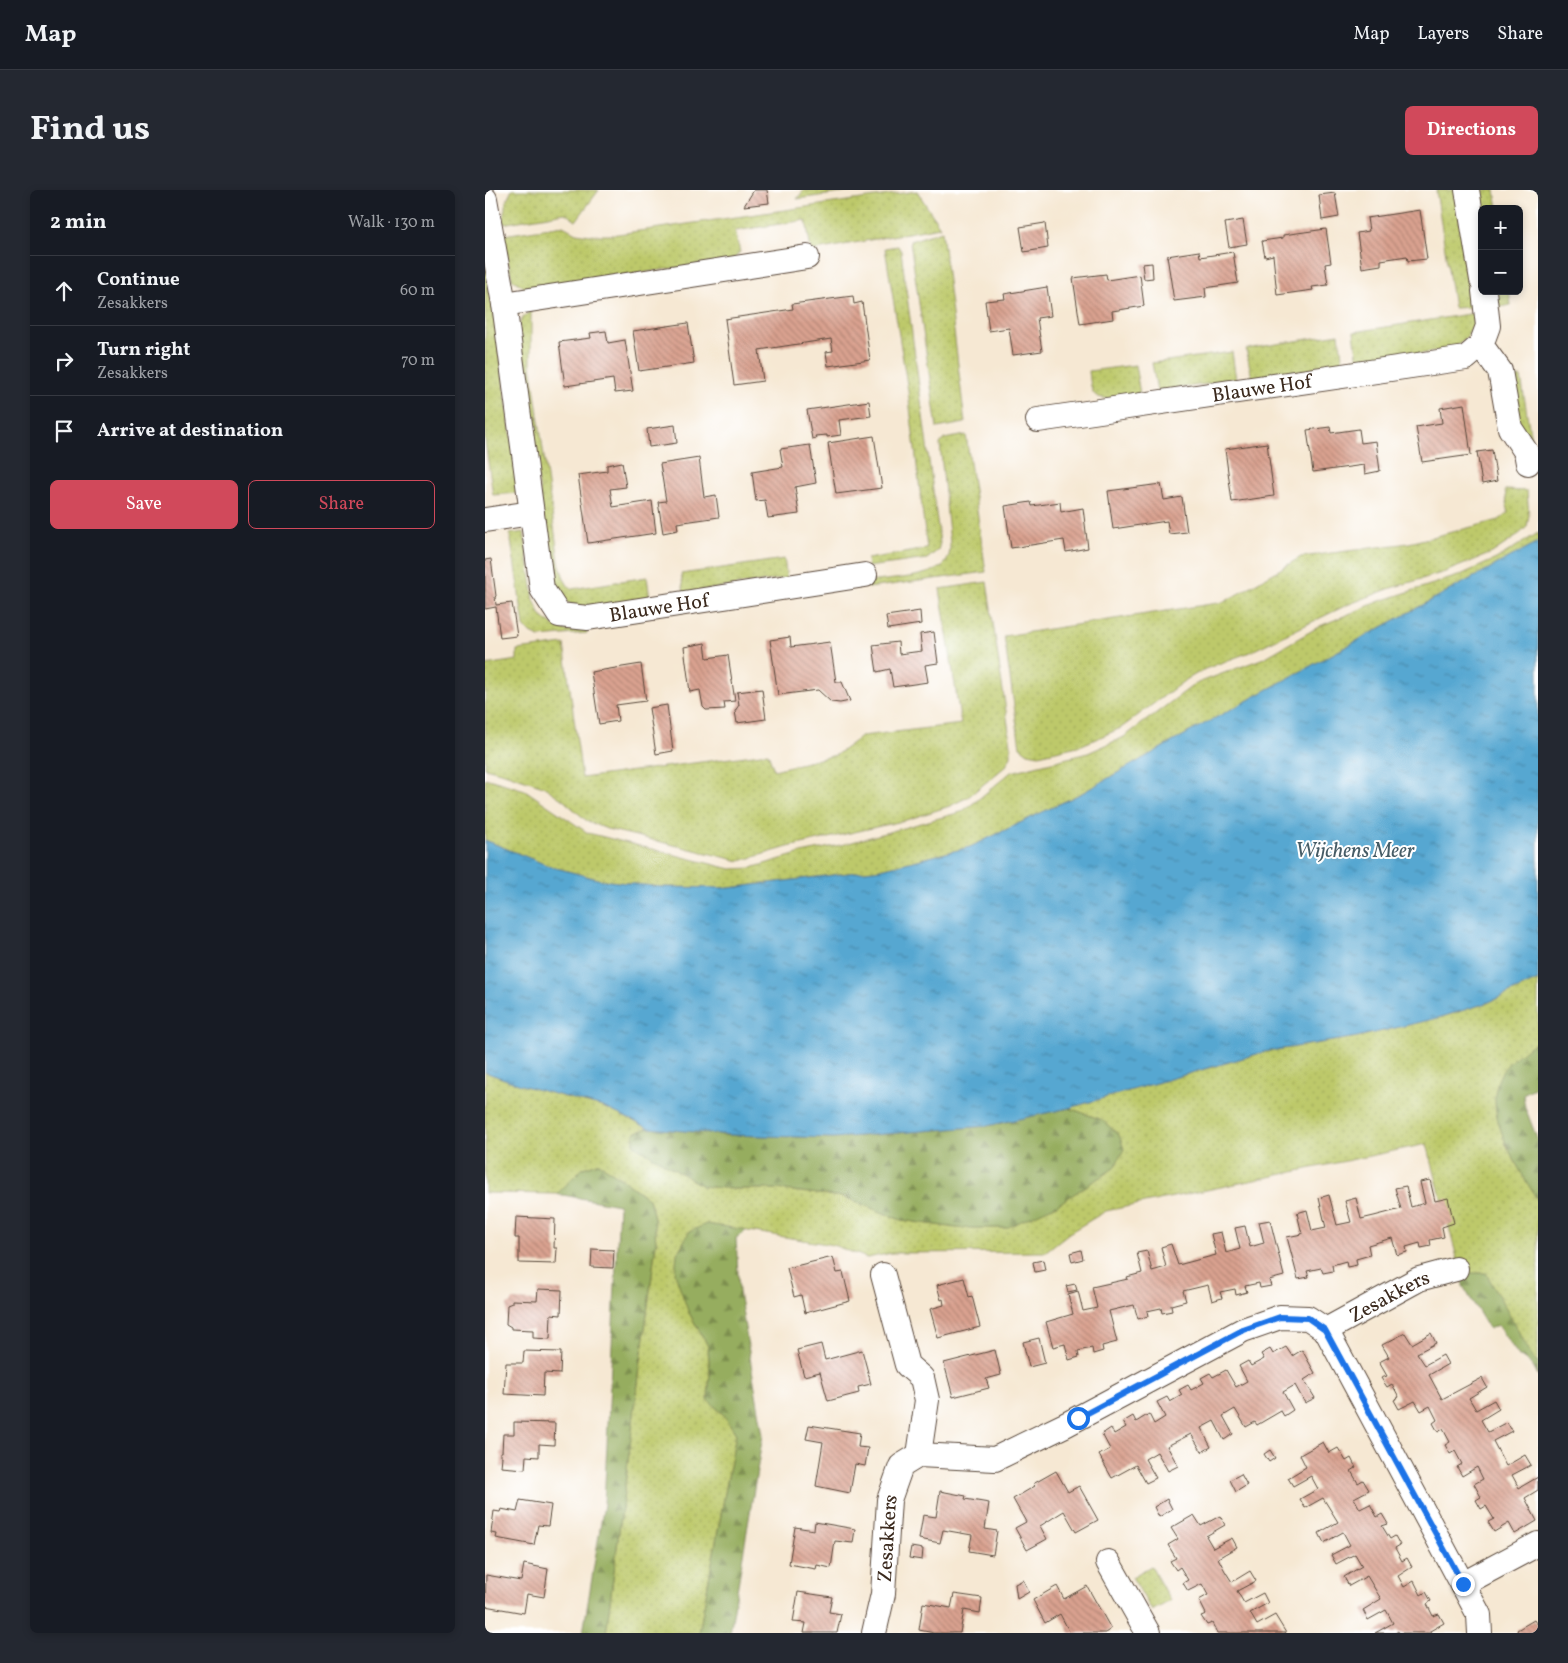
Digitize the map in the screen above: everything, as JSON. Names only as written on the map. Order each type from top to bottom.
[{"type":"street","name":"Blauwe Hof","points":[[492,190],[485,199],[504,304],[542,589],[559,615],[588,618],[865,575]]},
{"type":"street","points":[[1467,190],[1478,256]]},
{"type":"street","points":[[504,304],[807,257]]},
{"type":"street","points":[[1484,295],[1488,326],[1481,346],[1501,370],[1510,428],[1525,452],[1527,463]]},
{"type":"street","name":"Blauwe Hof","points":[[1038,420],[1444,363],[1466,358],[1481,346]]},
{"type":"street","points":[[485,520],[532,513]]},
{"type":"street","name":"Zesakkers","points":[[1325,1330],[1419,1280],[1457,1269]]},
{"type":"street","points":[[883,1275],[907,1365],[922,1378],[927,1400],[919,1455]]},
{"type":"street","name":"Zesakkers","points":[[874,1633],[883,1594],[889,1500],[901,1466],[919,1455],[995,1459],[1067,1424],[1243,1330],[1280,1317],[1308,1318],[1325,1330],[1479,1615],[1480,1633]]},
{"type":"street","points":[[1463,1584],[1538,1544]]},
{"type":"street","points":[[1108,1562],[1148,1633]]},
{"type":"green space","points":[[512,190],[599,190],[576,221],[565,213],[502,224],[506,202]]},
{"type":"green space","points":[[804,190],[864,190],[797,199]]},
{"type":"green space","points":[[1436,190],[1456,190],[1474,307],[1454,308]]},
{"type":"green space","points":[[1481,190],[1495,190],[1497,205],[1483,205]]},
{"type":"green space","points":[[917,191],[940,227],[811,251],[806,220],[735,231],[740,252],[733,260],[532,288],[525,288],[512,279],[503,235],[563,226],[576,233],[611,235]]},
{"type":"green space","points":[[942,231],[965,423],[937,428],[910,241]]},
{"type":"green space","points":[[898,246],[901,251],[940,543],[938,550],[927,559],[868,567],[867,559],[927,549],[908,391],[885,248]]},
{"type":"green space","points":[[485,247],[519,493],[493,495],[485,441]]},
{"type":"green space","points":[[1498,295],[1510,295],[1511,305],[1499,307]]},
{"type":"green space","points":[[531,311],[531,365],[559,562],[564,577],[572,589],[647,577],[650,599],[595,606],[574,605],[562,598],[553,583],[517,331],[522,319]]},
{"type":"green space","points":[[1475,313],[1473,326],[1466,338],[1454,349],[1358,363],[1354,332]]},
{"type":"green space","points":[[1339,334],[1343,365],[1252,378],[1246,349]]},
{"type":"green space","points":[[1232,352],[1236,380],[1157,391],[1152,363]]},
{"type":"green space","points":[[1135,365],[1140,394],[1101,398],[1093,392],[1089,371]]},
{"type":"green space","points":[[1521,377],[1531,439],[1517,423],[1507,379]]},
{"type":"green space","points":[[966,435],[986,572],[868,588],[868,582],[921,575],[940,567],[946,562],[950,551],[950,543],[940,444],[944,439]]},
{"type":"green space","points":[[1505,490],[1527,491],[1529,515],[1527,527],[1492,553],[1445,572],[1391,588],[1347,605],[1250,652],[1205,669],[1184,681],[1121,728],[1082,745],[1039,755],[1028,753],[1020,747],[1004,636],[1224,602],[1301,557],[1409,543],[1499,520],[1508,513]]},
{"type":"green space","points":[[524,532],[534,600],[541,616],[554,626],[567,631],[586,630],[587,633],[539,637],[529,632],[524,626],[510,534]]},
{"type":"green space","points":[[1538,533],[1538,542],[1195,729],[1082,793],[970,847],[881,869],[729,888],[661,887],[601,880],[549,866],[485,840],[485,778],[525,790],[588,833],[731,869],[751,868],[801,853],[845,844],[961,812],[1011,772],[1088,753],[1124,737],[1195,684],[1264,658],[1320,626],[1380,601],[1458,576],[1496,559]]},
{"type":"green space","points":[[784,559],[787,578],[684,593],[681,574]]},
{"type":"green space","points":[[987,582],[1011,745],[1011,756],[1006,766],[968,797],[950,806],[903,821],[788,847],[740,861],[607,829],[587,821],[543,786],[485,768],[485,665],[517,660],[517,650],[564,644],[582,778],[768,753],[774,770],[836,755],[862,736],[961,724],[940,589]]},
{"type":"green space","points":[[1538,980],[1538,1043],[1533,1044],[1505,1143],[1538,1201],[1538,1361],[1535,1361],[1461,1273],[1427,1144],[1106,1211],[1069,1233],[1045,1252],[892,1253],[867,1258],[833,1245],[706,1224],[688,1311],[708,1346],[710,1373],[708,1400],[725,1416],[736,1434],[699,1633],[606,1633],[656,1243],[654,1218],[649,1199],[599,1163],[583,1168],[557,1194],[485,1193],[485,1072],[521,1085],[603,1107],[649,1128],[634,1133],[733,1189],[776,1189],[844,1197],[901,1220],[957,1228],[1006,1228],[1102,1120],[1069,1108],[1264,1052],[1357,1037],[1438,1018],[1487,1003]]},
{"type":"green space","points":[[1538,1043],[1538,1086],[1523,1094],[1525,1107],[1538,1141],[1538,1201],[1518,1168],[1500,1129],[1496,1109],[1496,1090],[1502,1072],[1516,1057]]},
{"type":"green space","points":[[1069,1108],[1102,1120],[1119,1135],[1124,1149],[1114,1168],[1057,1205],[1006,1228],[957,1228],[901,1220],[844,1197],[776,1189],[733,1189],[702,1186],[634,1145],[634,1133],[649,1128],[731,1135],[833,1138],[987,1126]]},
{"type":"green space","points":[[599,1163],[649,1199],[654,1218],[656,1243],[606,1633],[583,1633],[604,1504],[619,1205],[557,1194],[583,1168]]},
{"type":"green space","points":[[706,1224],[747,1230],[736,1238],[739,1292],[763,1435],[730,1633],[699,1633],[736,1434],[725,1416],[708,1400],[710,1373],[708,1346],[688,1311],[675,1273],[677,1254],[689,1232]]},
{"type":"green space","points":[[1461,1273],[1486,1273],[1535,1361],[1538,1361],[1538,1376],[1532,1365],[1519,1356],[1497,1325],[1489,1329],[1463,1286]]},
{"type":"green space","points":[[1151,1566],[1170,1601],[1152,1611],[1132,1577]]},
{"type":"water","name":"Wijchens Meer","points":[[1538,542],[1538,980],[1487,1003],[1438,1018],[1357,1037],[1264,1052],[1069,1108],[987,1126],[833,1138],[731,1135],[649,1128],[603,1107],[521,1085],[485,1072],[485,840],[549,866],[601,880],[661,887],[729,888],[881,869],[970,847],[1082,793],[1195,729]]},
{"type":"building","points":[[754,190],[767,190],[769,203],[744,206]]},
{"type":"building","points":[[1335,193],[1339,217],[1322,220],[1319,195]]},
{"type":"building","points":[[1420,210],[1427,259],[1408,261],[1407,256],[1381,260],[1381,265],[1362,268],[1357,233],[1369,231],[1367,218]]},
{"type":"building","points":[[1243,220],[1247,244],[1229,247],[1225,223]]},
{"type":"building","points":[[1045,223],[1048,248],[1024,252],[1020,227]]},
{"type":"building","points":[[1326,229],[1331,263],[1325,264],[1328,285],[1312,287],[1313,290],[1277,295],[1273,255],[1265,257],[1262,241],[1283,238],[1283,235]]},
{"type":"building","points":[[1199,251],[1200,257],[1233,252],[1238,283],[1205,288],[1206,297],[1174,301],[1167,256]]},
{"type":"building","points":[[1152,263],[1153,278],[1144,279],[1142,264]]},
{"type":"building","points":[[1106,274],[1107,280],[1140,275],[1144,306],[1112,311],[1113,319],[1080,324],[1073,278]]},
{"type":"building","points":[[1047,287],[1051,316],[1037,318],[1042,351],[1013,355],[1009,328],[989,331],[985,301],[1005,299],[1004,294]]},
{"type":"building","points":[[853,296],[854,304],[862,302],[870,360],[828,366],[826,352],[833,351],[831,339],[759,350],[763,381],[734,385],[725,319],[793,309],[792,304]]},
{"type":"building","points":[[688,323],[694,363],[639,371],[633,331]]},
{"type":"building","points":[[606,331],[608,343],[625,340],[633,391],[615,393],[613,379],[565,386],[559,342],[591,338],[590,333]]},
{"type":"building","points":[[869,401],[871,416],[839,420],[841,435],[815,436],[816,438],[812,439],[807,410]]},
{"type":"building","points":[[1464,404],[1471,455],[1422,462],[1416,427],[1442,423],[1440,408]]},
{"type":"building","points":[[675,425],[677,443],[649,447],[647,429]]},
{"type":"building","points":[[1330,427],[1331,433],[1359,429],[1361,443],[1376,441],[1380,471],[1365,474],[1364,465],[1313,472],[1307,430]]},
{"type":"building","points":[[874,436],[882,488],[836,494],[828,443]]},
{"type":"building","points":[[1267,443],[1274,496],[1232,502],[1225,449]]},
{"type":"building","points":[[810,445],[816,483],[795,487],[799,514],[768,518],[765,500],[756,501],[752,472],[783,467],[780,449]]},
{"type":"building","points":[[1492,450],[1497,481],[1482,484],[1477,452]]},
{"type":"building","points":[[699,458],[704,497],[716,495],[719,517],[677,523],[678,530],[663,533],[658,502],[666,501],[660,464]]},
{"type":"building","points":[[622,462],[626,487],[610,489],[613,507],[652,501],[656,533],[588,543],[578,475],[607,471],[607,465]]},
{"type":"building","points":[[1161,484],[1164,500],[1182,497],[1187,532],[1169,534],[1167,521],[1113,529],[1108,491]]},
{"type":"building","points":[[1031,502],[1032,506],[1060,502],[1061,512],[1083,508],[1088,548],[1066,552],[1064,540],[1011,548],[1005,506]]},
{"type":"building","points":[[491,559],[496,605],[512,603],[517,636],[500,638],[496,607],[485,609],[485,560]]},
{"type":"building","points":[[920,611],[921,624],[888,629],[886,616]]},
{"type":"building","points":[[934,632],[938,663],[925,665],[928,682],[893,687],[890,669],[877,672],[873,645],[898,642],[899,654],[922,651],[920,634]]},
{"type":"building","points":[[790,637],[791,647],[830,642],[836,682],[842,682],[850,701],[831,702],[818,690],[778,695],[770,640]]},
{"type":"building","points":[[705,643],[707,658],[728,655],[735,701],[724,702],[725,709],[706,710],[703,707],[700,690],[690,692],[684,647]]},
{"type":"building","points":[[641,664],[646,701],[616,705],[618,721],[599,724],[591,672]]},
{"type":"building","points":[[762,689],[766,719],[737,723],[735,711],[739,705],[737,692]]},
{"type":"building","points":[[667,705],[673,751],[656,754],[649,708]]},
{"type":"building","points":[[1430,1180],[1435,1201],[1448,1198],[1454,1223],[1442,1227],[1444,1237],[1430,1240],[1431,1246],[1421,1248],[1420,1243],[1406,1247],[1407,1252],[1397,1255],[1392,1238],[1368,1245],[1370,1255],[1356,1259],[1357,1265],[1347,1267],[1346,1261],[1332,1265],[1333,1271],[1323,1273],[1321,1268],[1307,1271],[1309,1277],[1298,1279],[1287,1237],[1302,1234],[1297,1213],[1307,1210],[1312,1231],[1326,1228],[1319,1198],[1329,1195],[1337,1225],[1351,1222],[1345,1201],[1356,1198],[1361,1219],[1374,1216],[1401,1209],[1395,1188],[1406,1186],[1411,1207],[1425,1203],[1420,1182]]},
{"type":"building","points":[[516,1217],[555,1219],[554,1248],[557,1248],[556,1264],[519,1263],[519,1238],[515,1238]]},
{"type":"building","points":[[1270,1220],[1284,1276],[1269,1280],[1271,1286],[1260,1288],[1259,1283],[1245,1286],[1247,1292],[1236,1295],[1235,1289],[1220,1292],[1222,1298],[1212,1301],[1208,1285],[1183,1291],[1186,1301],[1171,1305],[1172,1311],[1162,1313],[1161,1308],[1147,1311],[1148,1316],[1138,1319],[1134,1305],[1109,1311],[1117,1342],[1102,1346],[1103,1351],[1093,1354],[1092,1348],[1078,1351],[1079,1357],[1069,1360],[1065,1344],[1053,1347],[1046,1322],[1073,1314],[1068,1294],[1078,1291],[1083,1311],[1097,1308],[1092,1287],[1128,1279],[1127,1277],[1142,1273],[1137,1253],[1147,1251],[1152,1271],[1166,1267],[1161,1247],[1171,1244],[1178,1265],[1216,1255],[1211,1234],[1221,1232],[1226,1253],[1240,1249],[1235,1228],[1245,1226],[1250,1247],[1264,1243],[1259,1222]]},
{"type":"building","points":[[592,1249],[614,1250],[613,1268],[591,1267]]},
{"type":"building","points":[[1081,1250],[1083,1259],[1072,1262],[1070,1253]]},
{"type":"building","points":[[833,1257],[837,1273],[843,1272],[850,1301],[805,1313],[801,1295],[794,1297],[787,1268]]},
{"type":"building","points":[[1043,1260],[1045,1270],[1035,1272],[1033,1262]]},
{"type":"building","points":[[964,1278],[969,1297],[972,1296],[980,1327],[938,1338],[930,1309],[944,1305],[937,1285]]},
{"type":"building","points":[[1075,1284],[1077,1290],[1068,1292],[1066,1286]]},
{"type":"building","points":[[538,1289],[562,1290],[561,1315],[551,1314],[550,1339],[533,1338],[533,1330],[511,1329],[506,1324],[507,1305],[512,1303],[512,1300],[537,1301]]},
{"type":"building","points":[[1405,1333],[1412,1344],[1431,1333],[1436,1343],[1417,1353],[1425,1365],[1443,1355],[1448,1364],[1429,1375],[1442,1399],[1482,1378],[1487,1387],[1469,1398],[1476,1410],[1494,1400],[1499,1409],[1481,1420],[1488,1432],[1507,1422],[1512,1431],[1493,1441],[1506,1466],[1525,1455],[1531,1465],[1512,1475],[1519,1488],[1538,1477],[1538,1490],[1525,1498],[1537,1521],[1515,1534],[1509,1523],[1494,1532],[1488,1522],[1494,1519],[1486,1506],[1481,1509],[1476,1500],[1481,1497],[1474,1484],[1483,1479],[1477,1467],[1462,1476],[1457,1467],[1462,1464],[1455,1451],[1450,1454],[1445,1445],[1450,1442],[1443,1429],[1438,1432],[1433,1423],[1437,1420],[1430,1406],[1421,1411],[1415,1401],[1399,1409],[1394,1400],[1399,1397],[1392,1384],[1387,1387],[1381,1378],[1387,1376],[1379,1362],[1389,1357],[1382,1345]]},
{"type":"building","points":[[1039,1338],[1045,1363],[1029,1367],[1023,1342]]},
{"type":"building","points":[[821,1344],[825,1360],[862,1350],[871,1384],[858,1387],[859,1393],[828,1401],[820,1372],[804,1376],[797,1350]]},
{"type":"building","points":[[1286,1347],[1292,1356],[1302,1350],[1315,1373],[1304,1380],[1315,1398],[1305,1403],[1295,1385],[1283,1392],[1293,1410],[1284,1416],[1281,1411],[1257,1425],[1255,1422],[1246,1427],[1235,1409],[1223,1416],[1233,1434],[1224,1440],[1214,1421],[1201,1428],[1211,1447],[1202,1452],[1191,1434],[1167,1446],[1178,1466],[1168,1471],[1157,1452],[1145,1459],[1156,1478],[1146,1483],[1136,1465],[1112,1478],[1099,1455],[1110,1449],[1102,1434],[1111,1428],[1114,1434],[1126,1427],[1123,1422],[1133,1416],[1136,1422],[1149,1414],[1154,1424],[1165,1417],[1157,1402],[1167,1397],[1170,1402],[1182,1395],[1179,1390],[1188,1385],[1191,1390],[1204,1383],[1201,1378],[1210,1373],[1213,1377],[1226,1370],[1236,1387],[1247,1381],[1239,1366],[1248,1361],[1251,1366],[1264,1359],[1261,1354],[1270,1349],[1273,1354]]},
{"type":"building","points":[[995,1350],[1001,1375],[986,1379],[989,1388],[953,1397],[944,1363]]},
{"type":"building","points":[[524,1351],[561,1352],[560,1374],[544,1373],[543,1396],[504,1394],[506,1363],[523,1363]]},
{"type":"building","points":[[514,1422],[555,1423],[554,1445],[539,1444],[539,1457],[526,1456],[525,1469],[501,1467],[502,1456],[500,1456],[500,1452],[502,1452],[503,1434],[514,1434]]},
{"type":"building","points":[[809,1425],[860,1433],[858,1447],[868,1448],[865,1466],[855,1464],[850,1493],[816,1486],[823,1442],[806,1439]]},
{"type":"building","points":[[1323,1442],[1329,1453],[1338,1448],[1346,1461],[1351,1458],[1356,1468],[1351,1471],[1358,1483],[1363,1480],[1369,1490],[1354,1498],[1360,1509],[1370,1504],[1377,1517],[1382,1514],[1388,1524],[1382,1526],[1390,1539],[1395,1536],[1400,1545],[1395,1548],[1402,1561],[1407,1558],[1412,1567],[1398,1576],[1404,1587],[1414,1581],[1421,1595],[1426,1592],[1431,1601],[1427,1604],[1433,1616],[1439,1614],[1444,1623],[1430,1631],[1431,1633],[1399,1633],[1398,1631],[1395,1633],[1375,1633],[1393,1623],[1386,1610],[1368,1620],[1363,1610],[1381,1599],[1367,1576],[1349,1586],[1344,1577],[1362,1566],[1355,1554],[1336,1564],[1331,1555],[1350,1545],[1343,1532],[1324,1543],[1319,1533],[1338,1522],[1323,1498],[1305,1508],[1300,1499],[1318,1489],[1311,1476],[1293,1486],[1288,1478],[1306,1467],[1300,1455]]},
{"type":"building","points":[[1270,1450],[1275,1458],[1269,1462],[1264,1454]]},
{"type":"building","points":[[1056,1471],[1068,1492],[1079,1486],[1098,1520],[1076,1532],[1064,1511],[1040,1526],[1047,1539],[1027,1550],[1015,1528],[1026,1522],[1013,1499],[1035,1486],[1033,1484]]},
{"type":"building","points":[[1241,1474],[1247,1485],[1236,1492],[1230,1480]]},
{"type":"building","points":[[940,1491],[966,1496],[965,1499],[989,1503],[985,1529],[997,1531],[993,1555],[969,1551],[972,1535],[943,1530],[940,1543],[919,1539],[923,1515],[936,1517]]},
{"type":"building","points":[[1167,1499],[1172,1509],[1159,1517],[1154,1507]]},
{"type":"building","points":[[520,1500],[551,1505],[548,1526],[538,1525],[534,1545],[496,1538],[497,1534],[491,1533],[494,1511],[500,1512],[501,1509],[517,1512]]},
{"type":"building","points":[[1194,1515],[1201,1526],[1220,1516],[1225,1525],[1206,1536],[1213,1548],[1232,1538],[1237,1547],[1218,1558],[1225,1571],[1232,1582],[1250,1571],[1256,1581],[1237,1591],[1244,1603],[1263,1593],[1268,1603],[1250,1613],[1257,1625],[1275,1615],[1286,1633],[1217,1633],[1212,1623],[1207,1625],[1201,1616],[1206,1614],[1199,1600],[1208,1595],[1202,1584],[1188,1591],[1183,1583],[1188,1580],[1180,1567],[1176,1570],[1170,1561],[1176,1558],[1168,1545],[1178,1539],[1171,1528]]},
{"type":"building","points":[[815,1522],[855,1529],[853,1543],[835,1541],[831,1568],[817,1565],[816,1569],[789,1564],[795,1527],[814,1530]]},
{"type":"building","points":[[911,1547],[923,1549],[922,1560],[909,1558]]},
{"type":"building","points":[[524,1564],[548,1569],[544,1597],[527,1594],[524,1613],[485,1606],[486,1575],[521,1581]]},
{"type":"building","points":[[1023,1580],[1029,1592],[1017,1599],[1015,1584]]},
{"type":"building","points":[[1057,1586],[1064,1599],[1087,1586],[1111,1629],[1105,1633],[1070,1633],[1060,1614],[1045,1623],[1033,1600]]},
{"type":"building","points":[[798,1592],[832,1597],[829,1612],[841,1614],[837,1633],[804,1633],[806,1623],[793,1622]]},
{"type":"building","points":[[954,1594],[982,1598],[980,1613],[964,1610],[960,1633],[934,1633],[919,1630],[923,1603],[951,1608]]},
{"type":"building","points":[[1534,1620],[1538,1623],[1538,1633],[1518,1633],[1517,1630]]},
{"type":"route","points":[[1078,1418],[1243,1330],[1280,1317],[1308,1318],[1325,1330],[1463,1584]]}]
